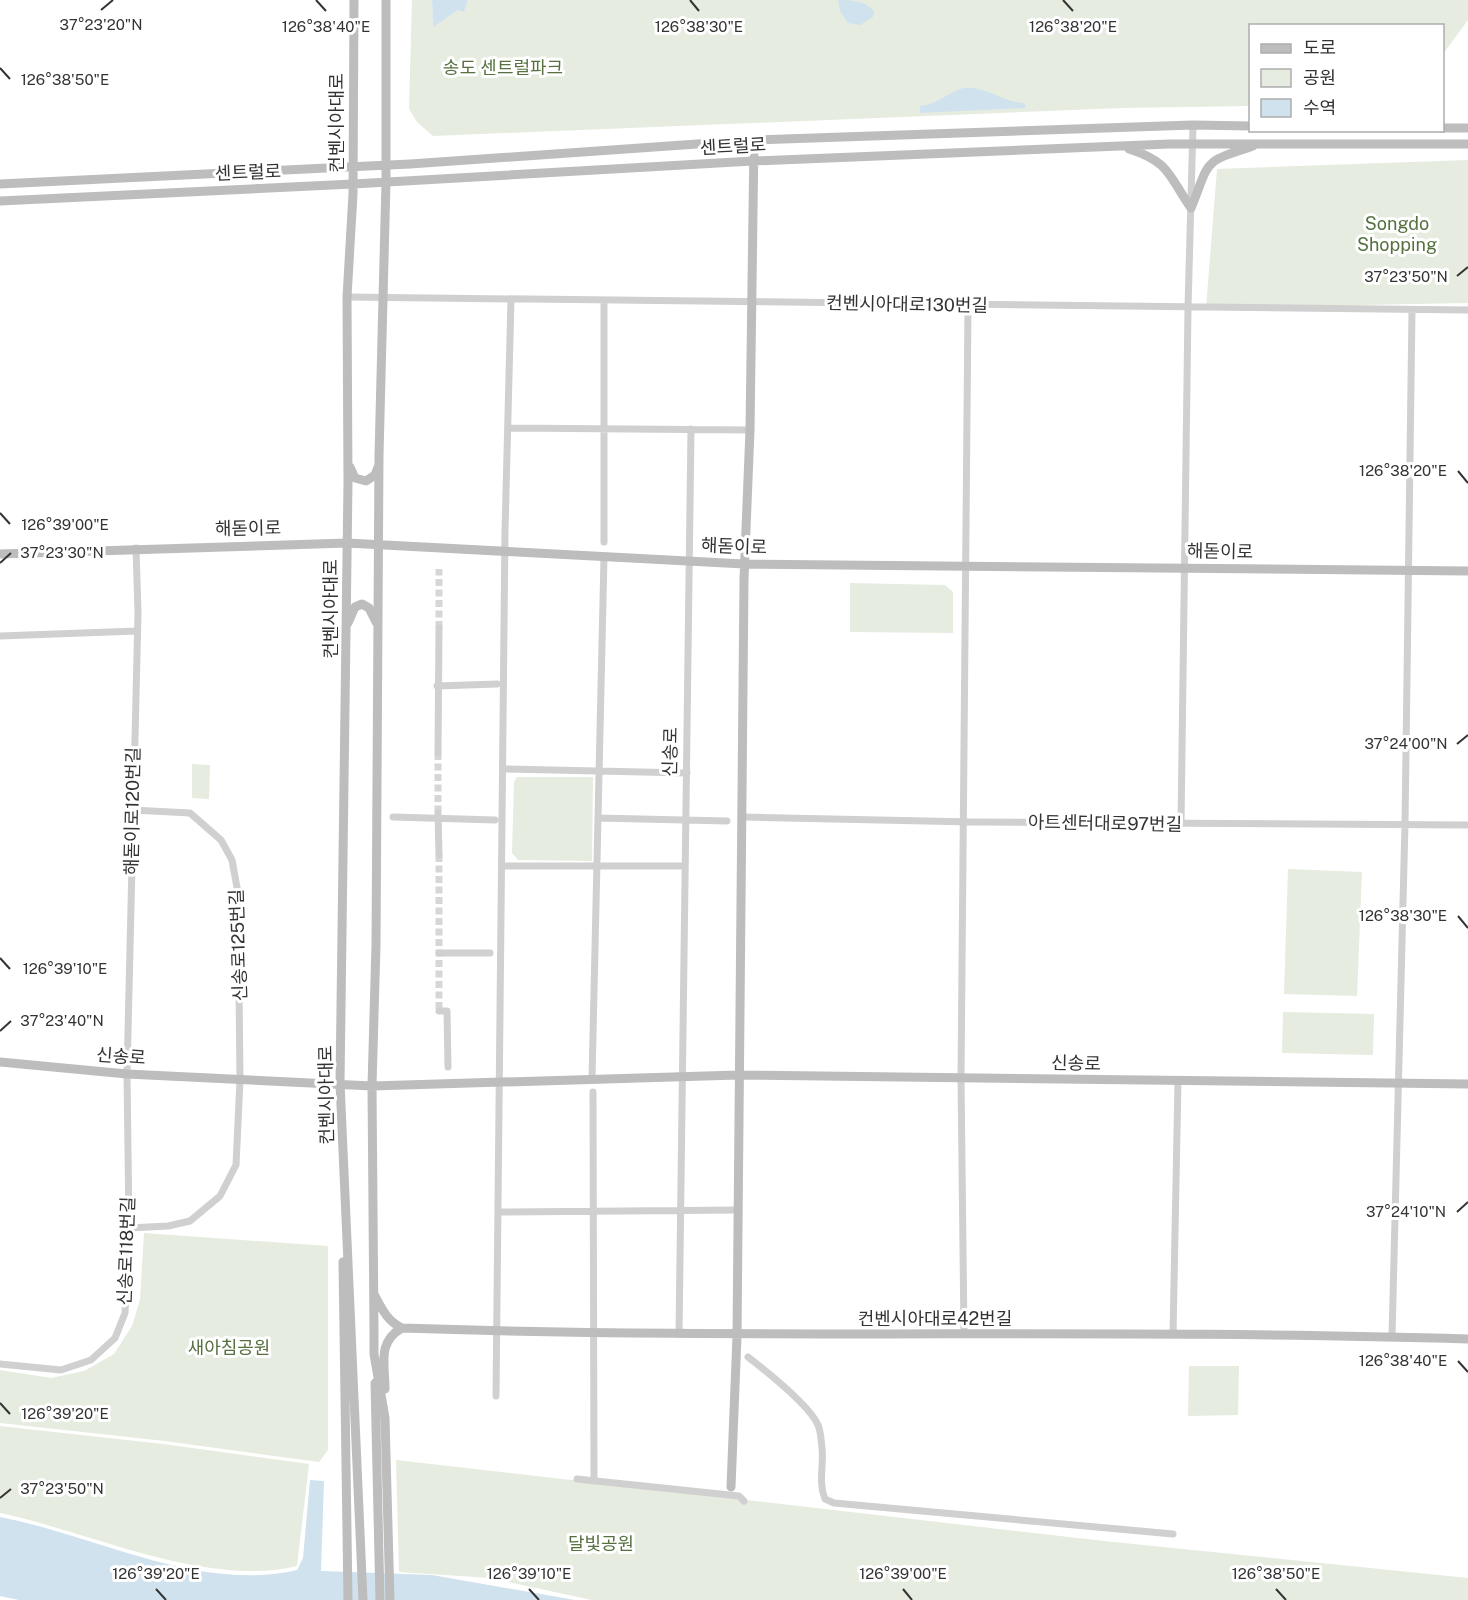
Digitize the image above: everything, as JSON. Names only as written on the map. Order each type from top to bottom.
[{"type":"main road","name":"컨벤시아대로","points":[[354,0],[353,184],[347,297],[348,459],[340,1083],[363,1600]]},
{"type":"main road","points":[[386,0],[386,182],[379,455],[372,1086],[375,1458],[384,1568],[390,1600]]},
{"type":"main road","name":"센트럴로","points":[[0,184],[386,165],[754,140],[1193,125],[1249,126]]},
{"type":"main road","points":[[1444,128],[1468,128]]},
{"type":"main road","points":[[731,1487],[736,1335],[744,564],[750,430],[749,302],[754,140]]},
{"type":"main road","name":"센트럴로","points":[[0,201],[753,161],[1193,143],[1468,144]]},
{"type":"main road","points":[[1191,208],[1205,168],[1210,162],[1219,156],[1260,144]]},
{"type":"main road","points":[[1121,146],[1146,154],[1165,166],[1191,208]]},
{"type":"main road","points":[[348,459],[352,474],[366,481],[375,475],[379,455]]},
{"type":"main road","name":"해돋이로","points":[[0,554],[347,543],[744,564],[1468,571]]},
{"type":"main road","points":[[346,631],[355,607],[364,604],[374,615],[378,633]]},
{"type":"main road","name":"신송로","points":[[0,1062],[127,1074],[372,1086],[738,1075],[1468,1084]]},
{"type":"main road","name":"컨벤시아대로","points":[[346,1218],[343,1257],[348,1600]]},
{"type":"main road","points":[[373,1292],[393,1324],[402,1328]]},
{"type":"main road","points":[[380,1600],[384,1568],[386,1458],[384,1346],[392,1334],[402,1328]]},
{"type":"main road","name":"컨벤시아대로42번길","points":[[402,1328],[736,1335],[1173,1335],[1468,1339]]},
{"type":"main road","points":[[374,1354],[385,1418]]},
{"type":"street","points":[[1181,824],[1188,308],[1193,125]]},
{"type":"street","name":"컨벤시아대로130번길","points":[[347,297],[1468,310]]},
{"type":"street","points":[[496,1396],[505,769],[505,552],[511,299]]},
{"type":"street","points":[[604,300],[604,542]]},
{"type":"street","points":[[964,1334],[961,1078],[968,305]]},
{"type":"street","points":[[1392,1337],[1405,824],[1412,310]]},
{"type":"street","points":[[508,428],[750,430]]},
{"type":"street","name":"신송로","points":[[684,1076],[684,866],[691,561],[691,429]]},
{"type":"street","name":"해돋이로120번길","points":[[127,1074],[137,631],[136,548]]},
{"type":"street","points":[[592,1079],[604,557]]},
{"type":"street","points":[[438,753],[439,628]]},
{"type":"street","points":[[0,636],[137,631]]},
{"type":"street","points":[[437,686],[497,684]]},
{"type":"street","points":[[505,769],[687,773]]},
{"type":"street","name":"신송로125번길","points":[[132,810],[190,813],[221,840],[232,860],[238,893],[240,1080]]},
{"type":"street","points":[[438,813],[439,855]]},
{"type":"street","points":[[393,817],[495,820]]},
{"type":"street","name":"아트센터대로97번길","points":[[743,817],[964,822],[1468,825]]},
{"type":"street","points":[[598,818],[727,821]]},
{"type":"street","points":[[502,866],[684,866]]},
{"type":"street","points":[[439,953],[490,953]]},
{"type":"street","points":[[439,1011],[447,1011],[448,1067]]},
{"type":"street","name":"신송로118번길","points":[[0,1364],[61,1370],[91,1360],[103,1351],[121,1328],[125,1312],[129,1228],[127,1074]]},
{"type":"street","points":[[679,1334],[684,1076]]},
{"type":"street","points":[[129,1228],[168,1226],[190,1221],[220,1196],[236,1165],[240,1080]]},
{"type":"street","points":[[1173,1335],[1178,1081]]},
{"type":"street","points":[[593,1092],[594,1481]]},
{"type":"street","points":[[499,1212],[737,1210]]},
{"type":"street","points":[[748,1356],[772,1376],[814,1418],[820,1428],[823,1453],[821,1489],[825,1499],[834,1503],[1173,1534]]},
{"type":"street","points":[[577,1479],[740,1496],[744,1501]]},
{"type":"green space","name":"송도 센트럴파크","points":[[412,0],[432,0],[433,26],[458,10],[464,12],[468,0],[1468,0],[1468,20],[1444,53],[1444,24],[1249,24],[1249,106],[1122,108],[433,136],[417,122],[409,109]]},
{"type":"green space","name":"Songdo Shopping","points":[[1468,160],[1468,303],[1206,308],[1217,169]]},
{"type":"green space","points":[[850,583],[945,585],[953,592],[953,633],[850,632]]},
{"type":"green space","points":[[192,764],[210,765],[209,799],[192,798]]},
{"type":"green space","points":[[517,777],[593,777],[592,861],[518,860],[512,853],[514,782]]},
{"type":"green space","points":[[1288,869],[1362,872],[1357,996],[1284,994]]},
{"type":"green space","points":[[1283,1012],[1374,1014],[1373,1055],[1282,1053]]},
{"type":"green space","name":"새아침공원","points":[[144,1233],[328,1246],[328,1450],[319,1462],[165,1441],[0,1423],[0,1370],[51,1378],[84,1371],[114,1354],[132,1326],[140,1300]]},
{"type":"green space","points":[[1189,1366],[1239,1366],[1238,1415],[1188,1416]]},
{"type":"green space","points":[[0,1426],[163,1444],[309,1464],[297,1566],[262,1571],[225,1570],[187,1564],[0,1513]]},
{"type":"green space","name":"달빛공원","points":[[396,1460],[1104,1541],[1468,1578],[1468,1600],[592,1600],[490,1578],[399,1572]]},
{"type":"water","points":[[432,0],[468,0],[464,12],[458,10],[433,27]]},
{"type":"water","points":[[838,0],[863,3],[874,12],[873,17],[860,25],[848,23],[840,11]]},
{"type":"water","points":[[964,88],[972,88],[1025,103],[1025,108],[920,113],[920,106]]},
{"type":"water","points":[[310,1480],[324,1481],[321,1571],[432,1575],[575,1600],[19,1600],[0,1596],[0,1517],[36,1525],[148,1559],[186,1568],[223,1574],[261,1575],[297,1570],[303,1558]]},
{"type":"tunnel","points":[[439,569],[439,628]]},
{"type":"tunnel","points":[[438,753],[438,813]]},
{"type":"tunnel","points":[[439,855],[439,1011]]}]
